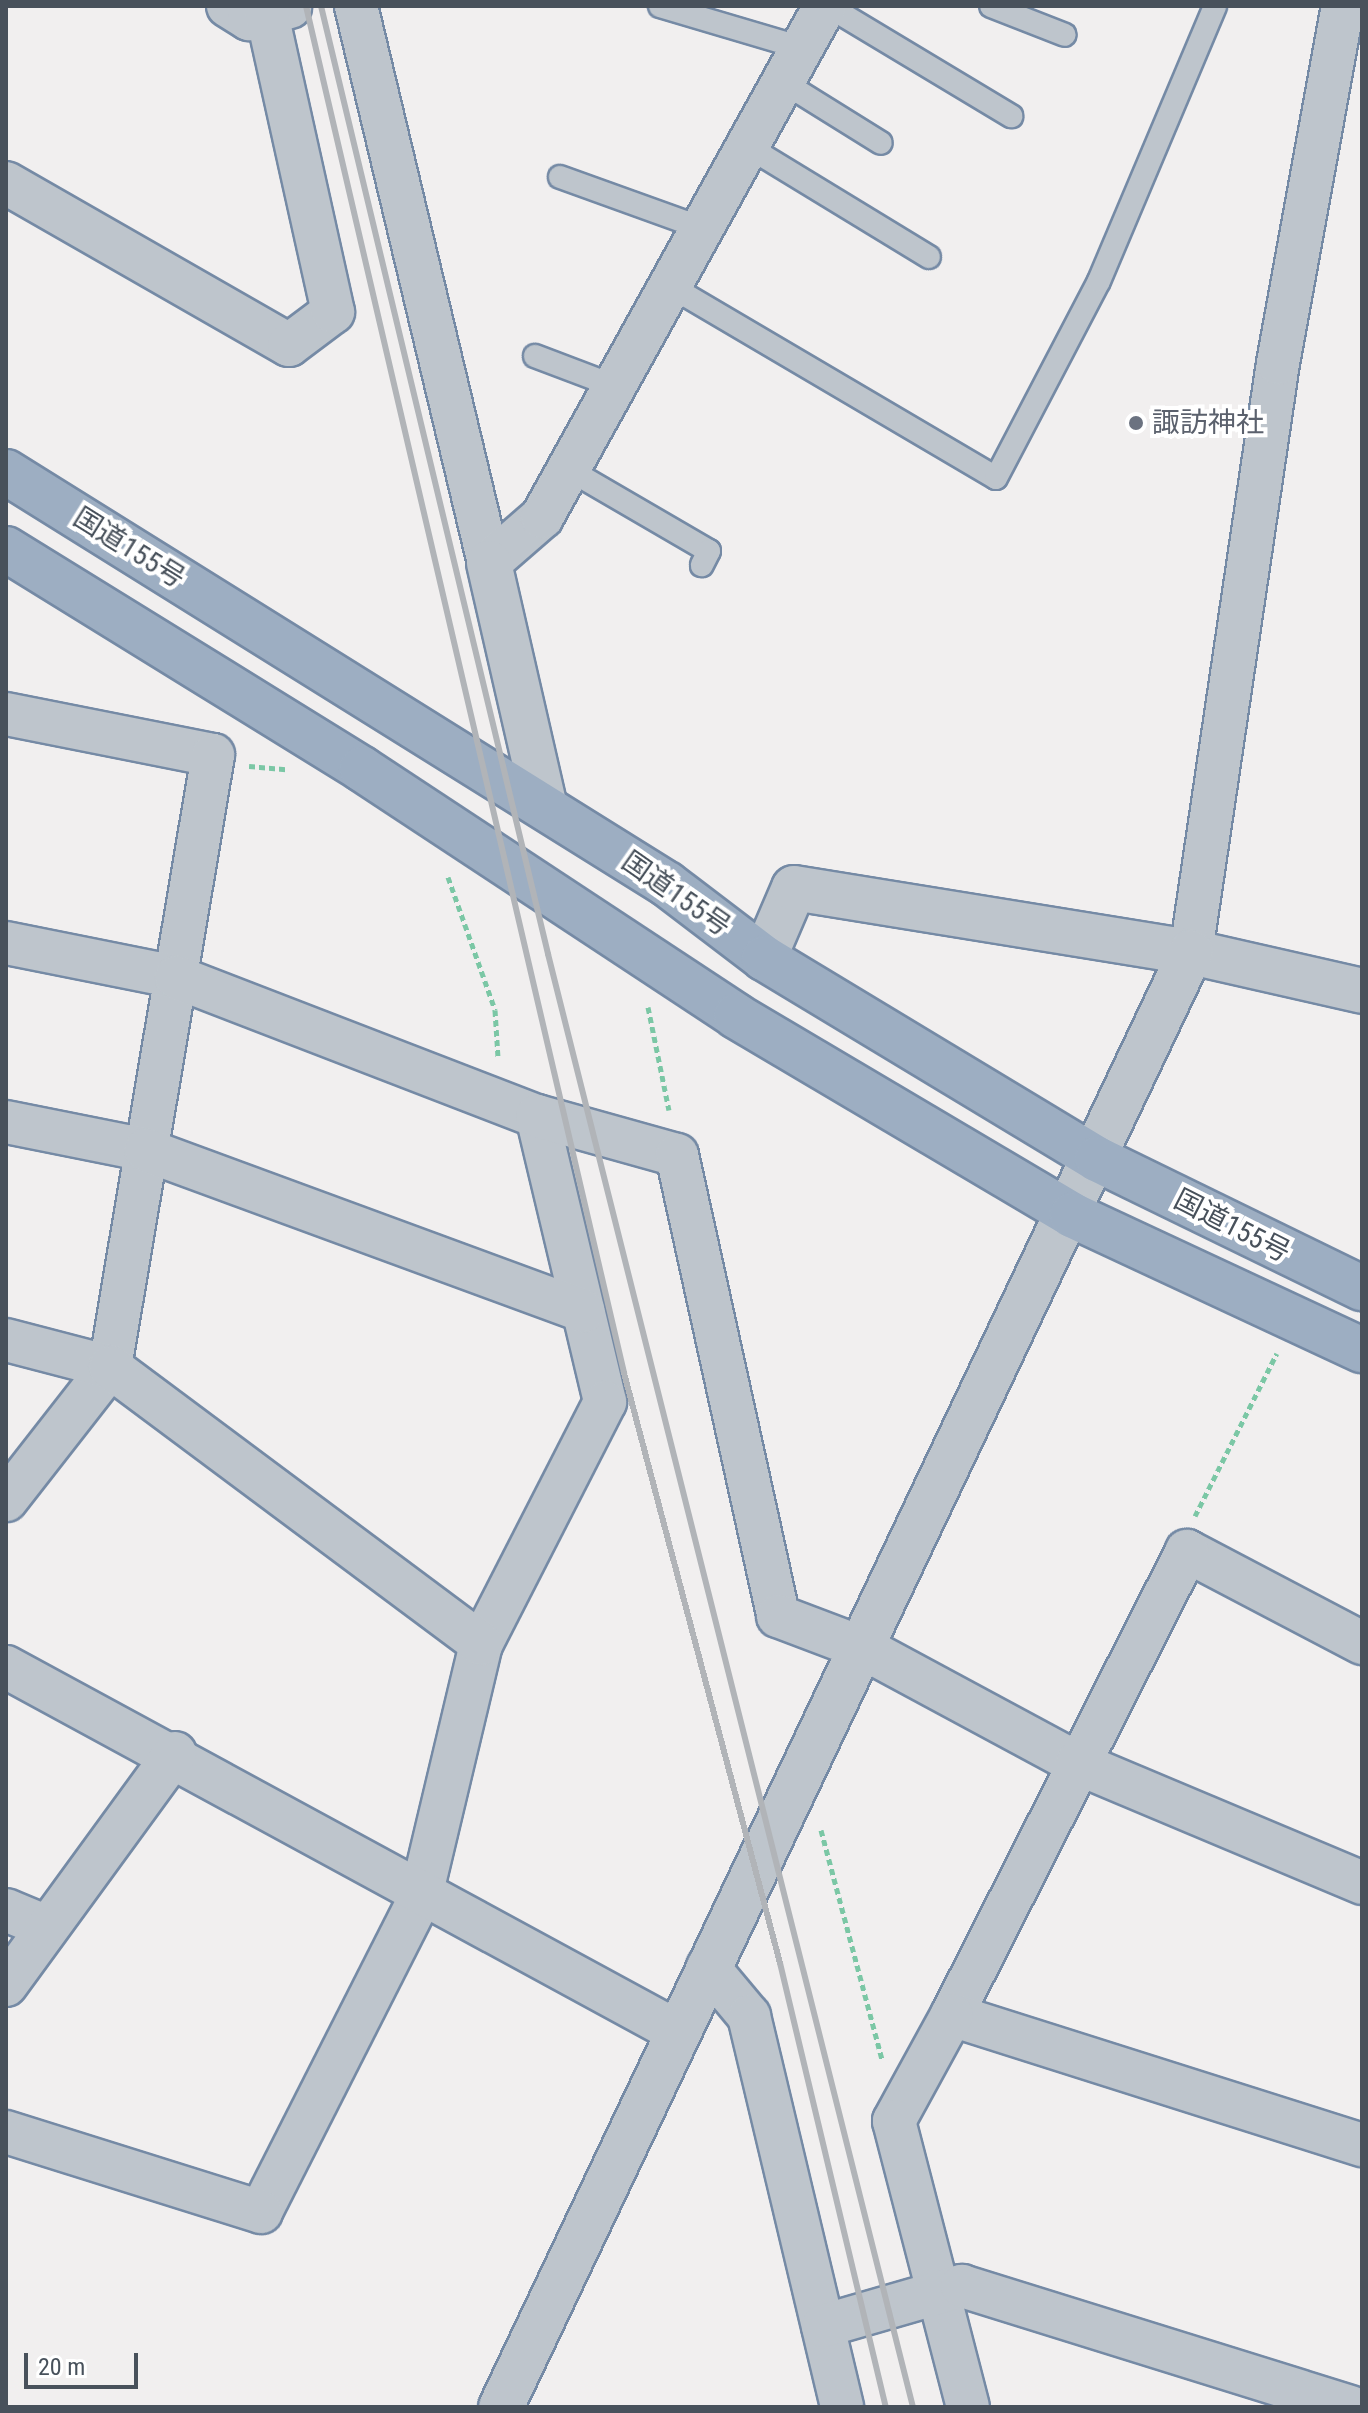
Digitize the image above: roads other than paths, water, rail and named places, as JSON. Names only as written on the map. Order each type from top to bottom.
[{"type":"highway","name":"国道155号","points":[[6,472],[667,884],[764,958],[1097,1159],[1362,1288]]},
{"type":"highway","name":"国道155号","points":[[6,549],[362,769],[736,1016],[1072,1215],[1362,1350]]},
{"type":"street","points":[[356,6],[545,807]]},
{"type":"street","points":[[489,563],[542,517],[826,6]]},
{"type":"street","points":[[501,2407],[676,2031],[865,1649],[1072,1215],[1191,952],[1278,363],[1343,6]]},
{"type":"street","points":[[6,183],[289,345],[333,312],[263,8]]},
{"type":"street","points":[[6,714],[212,759],[110,1367],[6,1500]]},
{"type":"street","points":[[764,958],[794,888],[1191,952],[1362,991]]},
{"type":"street","points":[[6,943],[176,977],[537,1116],[677,1155],[778,1616],[865,1649],[1077,1763],[1362,1883]]},
{"type":"street","points":[[6,2132],[261,2212],[421,1896],[481,1644],[605,1402],[537,1116]]},
{"type":"street","points":[[6,1122],[146,1150],[583,1311]]},
{"type":"street","points":[[6,1340],[110,1367],[481,1644]]},
{"type":"street","points":[[968,2407],[897,2115],[952,2015],[1077,1763],[1187,1551],[1362,1643]]},
{"type":"street","points":[[6,1667],[175,1753],[421,1896],[676,2031]]},
{"type":"street","points":[[6,1985],[175,1753]]},
{"type":"street","points":[[6,1910],[47,1927]]},
{"type":"street","points":[[708,1967],[749,2016],[842,2407]]},
{"type":"street","points":[[952,2015],[1362,2145]]},
{"type":"street","points":[[823,2326],[962,2286],[1351,2407]]},
{"type":"lane","points":[[660,6],[792,65],[881,143]]},
{"type":"lane","points":[[826,6],[1011,116]]},
{"type":"lane","points":[[991,6],[1065,35]]},
{"type":"lane","points":[[670,286],[996,478],[1099,281],[1215,6]]},
{"type":"lane","points":[[747,146],[929,257]]},
{"type":"lane","points":[[560,177],[702,228]]},
{"type":"lane","points":[[535,356],[614,386]]},
{"type":"lane","points":[[568,469],[709,551],[702,565]]},
{"type":"railway","points":[[306,6],[624,1373],[780,1963],[886,2407]]},
{"type":"railway","points":[[321,6],[548,954],[913,2407]]},
{"type":"place","name":"諏訪神社","points":[[1136,423]]}]
